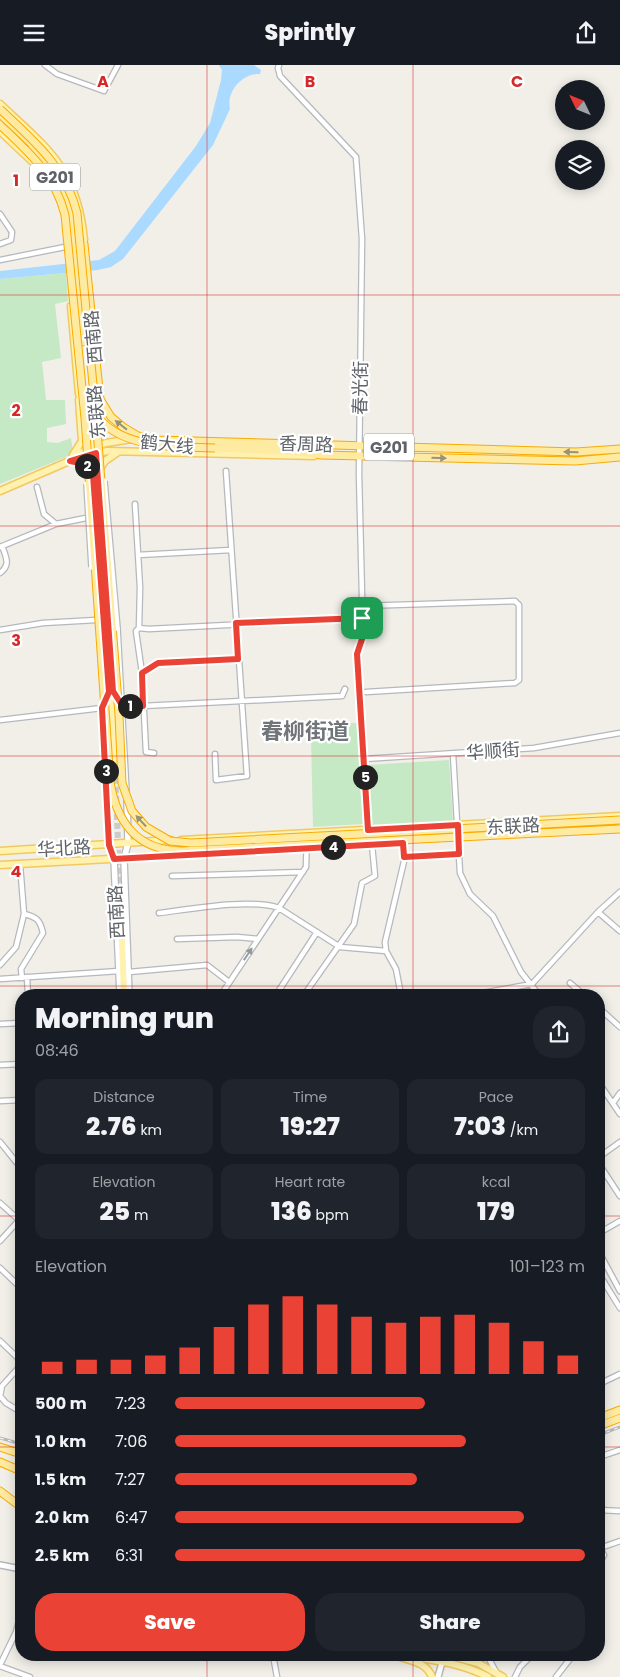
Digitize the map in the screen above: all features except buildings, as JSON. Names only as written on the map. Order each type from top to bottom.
[{"type":"highway","name":"东联路","points":[[0,109],[54,163],[66,182],[74,202],[78,224],[94,453],[110,782],[119,814],[128,828],[142,840],[168,850],[187,851],[620,829]]},
{"type":"highway","name":"西南路","points":[[0,114],[36,148],[58,174],[67,193],[74,224],[84,244],[98,393]]},
{"type":"highway","name":"西南路","points":[[0,119],[42,160],[59,185],[69,214],[71,274],[82,342]]},
{"type":"highway","name":"东联路","points":[[0,128],[45,170],[56,187],[67,225],[94,453],[119,715],[122,783],[132,811],[146,827],[170,841],[191,843],[620,820]]},
{"type":"highway","points":[[0,128],[13,132]]},
{"type":"highway","name":"鹤大线","points":[[82,342],[88,397],[94,409],[109,426],[128,439],[143,444],[291,451],[320,455]]},
{"type":"highway","points":[[78,394],[98,393]]},
{"type":"highway","name":"鹤大线","points":[[98,393],[107,411],[123,427],[138,436],[158,440]]},
{"type":"highway","name":"香周路","points":[[158,440],[584,452],[620,449]]},
{"type":"highway","name":"香周路","points":[[320,455],[575,461],[620,457]]},
{"type":"highway","points":[[605,1416],[620,1410]]},
{"type":"highway","points":[[605,1425],[620,1419]]},
{"type":"highway","points":[[0,1447],[15,1452]]},
{"type":"highway","points":[[0,1462],[15,1471]]},
{"type":"highway","points":[[0,1467],[15,1470]]},
{"type":"highway","points":[[0,1491],[15,1502]]},
{"type":"main road","points":[[0,104],[51,153],[64,169],[78,201],[84,244]]},
{"type":"main road","points":[[0,128],[36,166],[52,189],[62,215],[69,247]]},
{"type":"main road","points":[[71,274],[82,441],[71,459],[85,464],[95,474],[110,644],[111,692],[102,708]]},
{"type":"main road","name":"西南路","points":[[91,418],[98,393]]},
{"type":"main road","points":[[78,394],[91,418],[96,517],[113,716],[115,769]]},
{"type":"main road","name":"香周路","points":[[0,486],[126,440],[158,440]]},
{"type":"main road","points":[[95,474],[105,461],[120,451]]},
{"type":"main road","name":"香周路","points":[[94,453],[120,451],[291,457],[320,455]]},
{"type":"main road","name":"西南路","points":[[94,453],[86,495],[100,676],[109,845],[114,859],[120,989]]},
{"type":"main road","name":"西南路","points":[[94,453],[106,493],[123,707],[128,843],[124,859],[129,989]]},
{"type":"main road","name":"香周路","points":[[0,491],[71,459]]},
{"type":"main road","points":[[110,644],[117,630]]},
{"type":"main road","points":[[100,676],[123,707]]},
{"type":"main road","name":"华北路","points":[[0,851],[620,816]]},
{"type":"main road","name":"华北路","points":[[0,865],[620,832]]},
{"type":"main road","name":"西南路","points":[[121,914],[124,989]]},
{"type":"main road","points":[[414,1661],[428,1668],[432,1677]]},
{"type":"main road","points":[[454,1661],[488,1677]]},
{"type":"main road","points":[[469,1661],[503,1677]]},
{"type":"street","points":[[44,65],[58,74],[104,91],[118,65]]},
{"type":"street","name":"春光街","points":[[277,66],[280,76],[356,157],[362,239],[359,456],[363,636],[357,654],[368,830]]},
{"type":"street","points":[[0,214],[12,232],[11,239],[0,244]]},
{"type":"street","points":[[0,260],[84,244]]},
{"type":"street","points":[[215,754],[216,780],[247,776],[226,471]]},
{"type":"street","points":[[36,487],[44,514],[56,524]]},
{"type":"street","points":[[135,504],[140,587],[139,628],[136,631],[142,673],[146,752],[154,753]]},
{"type":"street","points":[[0,573],[7,566],[8,561],[1,547],[56,524],[96,517]]},
{"type":"street","points":[[138,555],[231,550]]},
{"type":"street","points":[[362,606],[515,601],[519,605],[519,680],[515,683],[366,692]]},
{"type":"street","points":[[139,628],[362,618]]},
{"type":"street","points":[[0,630],[42,623],[96,620]]},
{"type":"street","points":[[142,673],[158,663],[238,659]]},
{"type":"street","points":[[123,707],[342,696],[346,689]]},
{"type":"street","points":[[0,720],[102,708]]},
{"type":"street","name":"华顺街","points":[[364,759],[534,748],[620,733]]},
{"type":"street","points":[[453,754],[460,873],[470,894],[493,916],[521,972],[535,989]]},
{"type":"street","points":[[225,989],[306,867],[307,833]]},
{"type":"street","points":[[400,989],[396,969],[386,951],[385,942],[404,857],[403,843]]},
{"type":"street","points":[[308,989],[354,924],[362,883],[375,876],[372,845]]},
{"type":"street","points":[[404,857],[459,854]]},
{"type":"street","points":[[0,965],[16,947],[24,915],[20,864]]},
{"type":"street","points":[[172,876],[303,872]]},
{"type":"street","points":[[504,989],[532,984],[598,912],[620,892]]},
{"type":"street","points":[[159,913],[220,906],[270,905],[279,908],[338,945],[386,951]]},
{"type":"street","points":[[598,912],[620,931]]},
{"type":"street","points":[[24,915],[36,917],[41,922],[43,933],[21,969],[25,977],[27,989]]},
{"type":"street","points":[[280,989],[317,932]]},
{"type":"street","points":[[177,939],[237,937],[258,939]]},
{"type":"street","points":[[128,971],[207,965],[229,982]]},
{"type":"street","points":[[0,979],[119,971]]},
{"type":"street","points":[[570,983],[577,989]]},
{"type":"street","points":[[605,1013],[620,1027]]},
{"type":"street","points":[[0,1024],[15,1023]]},
{"type":"street","points":[[0,1065],[15,1064]]},
{"type":"street","points":[[605,1092],[620,1114]]},
{"type":"street","points":[[613,1103],[620,1093]]},
{"type":"street","points":[[0,1101],[15,1100]]},
{"type":"street","points":[[605,1153],[620,1142]]},
{"type":"street","points":[[0,1143],[15,1161]]},
{"type":"street","points":[[605,1173],[620,1196]]},
{"type":"street","points":[[0,1203],[15,1215]]},
{"type":"street","points":[[605,1230],[620,1221]]},
{"type":"street","points":[[0,1241],[15,1224]]},
{"type":"street","points":[[605,1263],[620,1291]]},
{"type":"street","points":[[0,1268],[15,1282]]},
{"type":"street","points":[[605,1284],[620,1308]]},
{"type":"street","points":[[0,1341],[15,1355]]},
{"type":"street","points":[[15,1372],[2,1386],[0,1396],[6,1403],[15,1408]]},
{"type":"street","points":[[605,1381],[620,1374]]},
{"type":"street","points":[[605,1455],[620,1450]]},
{"type":"street","points":[[605,1510],[620,1511]]},
{"type":"street","points":[[605,1546],[620,1541]]},
{"type":"street","points":[[0,1565],[15,1568]]},
{"type":"street","points":[[15,1634],[0,1666],[30,1677]]},
{"type":"street","points":[[275,1661],[277,1677]]},
{"type":"street","points":[[438,1677],[443,1661]]},
{"type":"street","points":[[490,1661],[496,1673]]},
{"type":"street","points":[[515,1677],[520,1667],[526,1661]]},
{"type":"street","points":[[556,1677],[568,1661]]},
{"type":"green space","points":[[66,273],[68,301],[55,304],[61,358],[42,362],[46,400],[65,400],[66,424],[47,428],[47,442],[58,443],[71,438],[73,454],[0,484],[0,279]]},
{"type":"green space","points":[[327,723],[357,723],[363,824],[313,827],[311,736],[317,736]]},
{"type":"green space","points":[[449,760],[453,822],[372,826],[368,765]]},
{"type":"water","points":[[219,65],[254,65],[261,70],[260,74],[254,74],[237,84],[229,102],[230,109],[213,145],[123,259],[111,267],[98,270],[0,279],[0,271],[99,260],[115,251],[196,146],[210,123],[221,80],[222,70]]},
{"type":"tunnel","points":[[115,769],[121,914]]},
{"type":"railway","points":[[605,1433],[620,1427]]},
{"type":"railway","points":[[0,1438],[15,1442]]},
{"type":"district","name":"春柳街道","points":[[305,731]]},
{"type":"route","points":[[96,453],[113,691],[123,707],[143,706],[142,673],[158,663],[238,659],[236,623],[362,618],[363,636],[357,654],[368,830],[458,825],[459,854],[404,857],[403,843],[114,859],[109,845],[102,708],[109,692],[93,475],[85,464],[80,461],[70,461],[96,453]]}]
